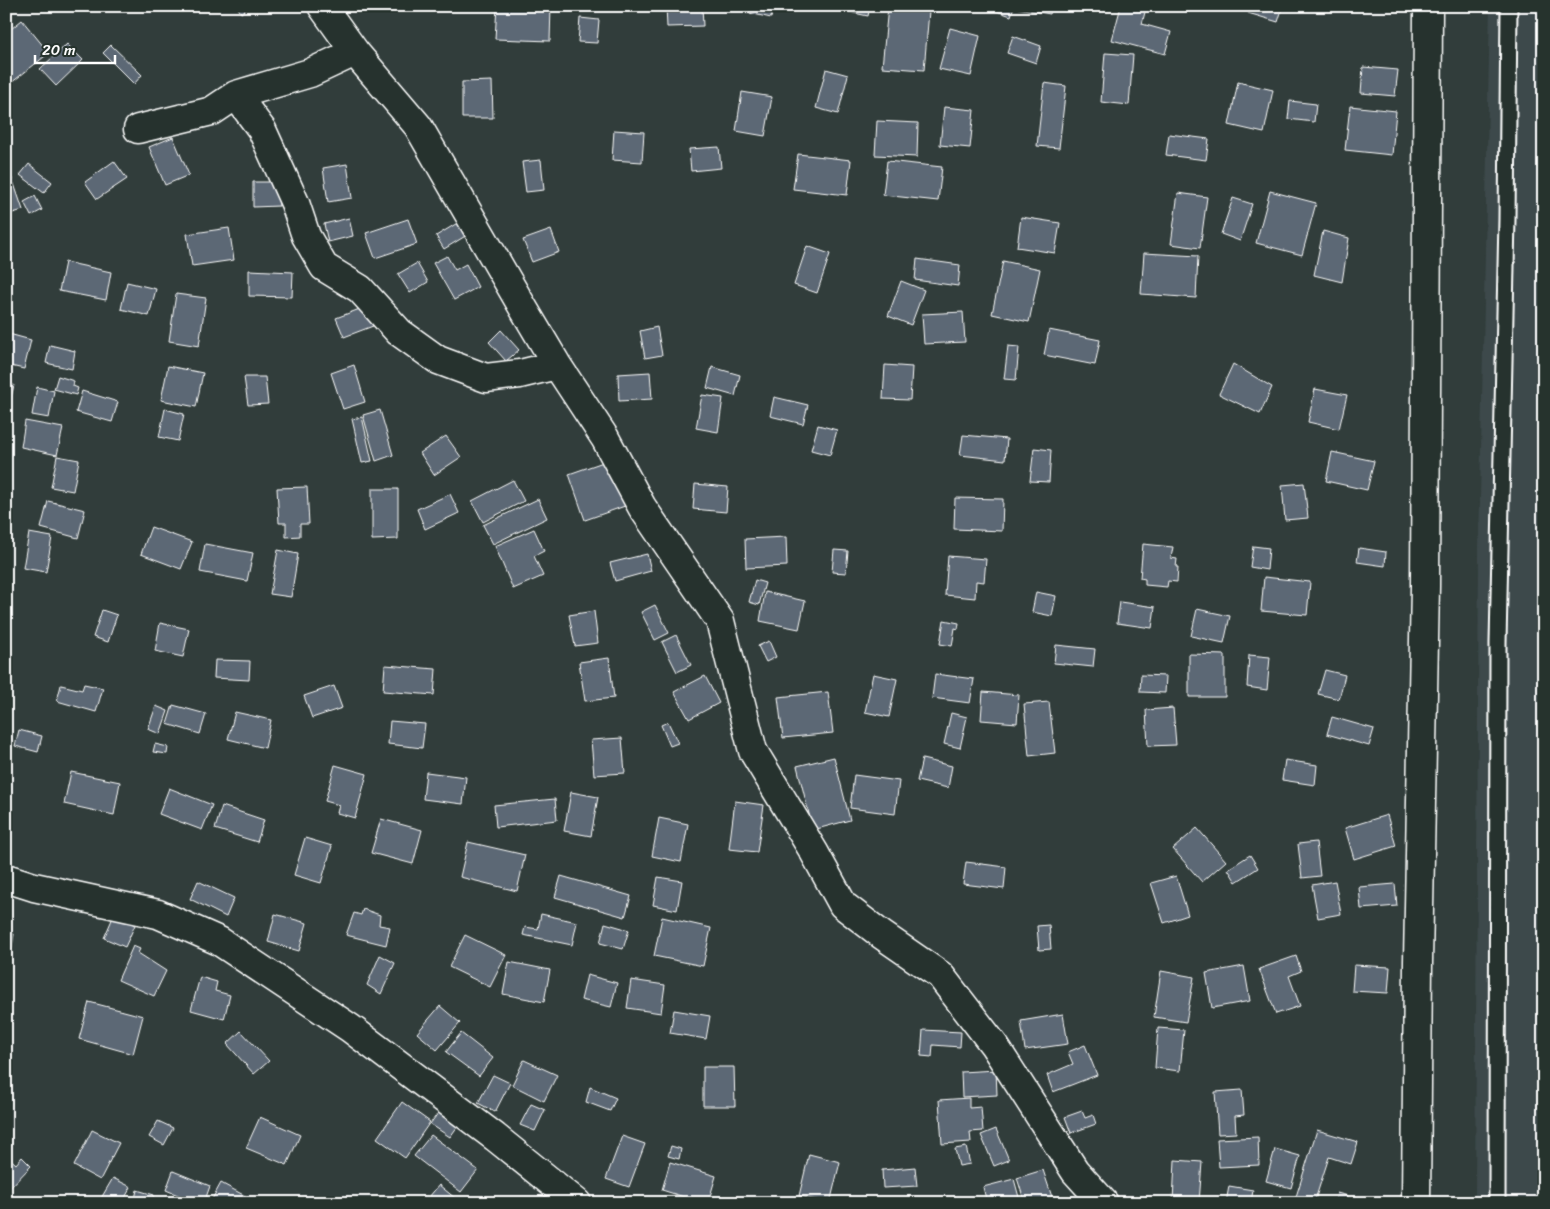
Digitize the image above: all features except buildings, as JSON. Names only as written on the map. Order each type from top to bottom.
[{"type":"street","points":[[322,6],[355,52],[418,126],[557,365],[605,438],[642,507],[720,621],[753,751],[814,852],[843,905],[882,935],[940,975],[994,1045],[1074,1171],[1104,1203]]},
{"type":"street","points":[[1416,1203],[1425,576],[1428,6]]},
{"type":"street","points":[[138,129],[212,111],[236,95],[310,73],[355,52]]},
{"type":"street","points":[[236,95],[262,130],[295,203],[306,236],[324,266],[360,289],[399,332],[438,360],[486,378],[520,374],[557,365]]},
{"type":"street","points":[[6,878],[34,887],[158,914],[219,942],[350,1028],[495,1137],[577,1203]]},
{"type":"lane","points":[[1497,1203],[1498,643],[1507,229],[1509,6]]},
{"type":"shaded area","points":[[1490,6],[1544,6],[1544,1203],[1475,1203],[1479,550]]}]
